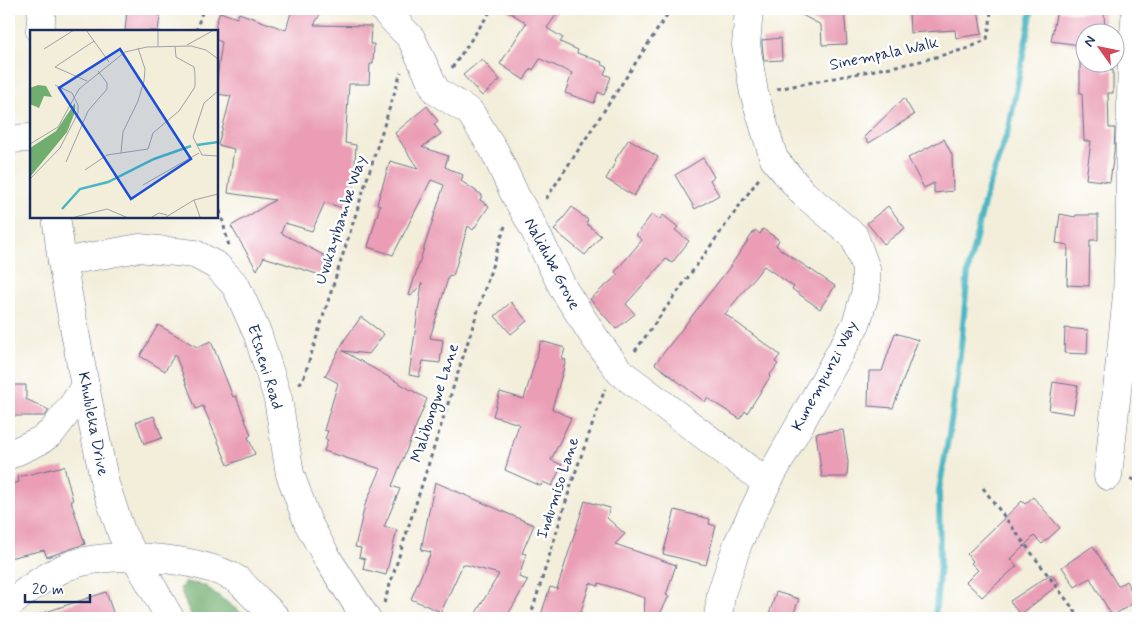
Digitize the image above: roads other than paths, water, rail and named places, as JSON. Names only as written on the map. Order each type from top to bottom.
[{"type":"street","points":[[40,30],[42,9]]},
{"type":"street","name":"Nalidube Grove","points":[[383,9],[411,38],[436,91],[470,112],[494,150],[514,195],[531,223],[564,290],[620,372],[767,483]]},
{"type":"street","name":"Kunempunzi Way","points":[[718,618],[721,594],[738,543],[767,483],[856,324],[866,291],[866,269],[854,236],[803,193],[774,159],[754,94],[746,45],[749,9]]},
{"type":"street","points":[[1108,476],[1127,296],[1132,58],[1136,9]]},
{"type":"street","points":[[9,139],[30,138]]},
{"type":"street","name":"Khululeka Drive","points":[[56,218],[62,262],[105,484],[122,534],[170,618]]},
{"type":"street","name":"Etsheni Road","points":[[62,262],[139,248],[195,254],[218,266],[236,286],[258,335],[278,399],[290,474],[308,523],[329,561],[374,614]]},
{"type":"street","points":[[9,455],[41,440],[52,432],[85,386]]},
{"type":"street","points":[[9,605],[43,579],[68,566],[98,558],[135,557],[187,562],[210,568],[238,580],[276,618]]},
{"type":"waterway","points":[[935,618],[940,563],[939,491],[951,422],[968,271],[986,195],[1009,128],[1032,9]]}]
